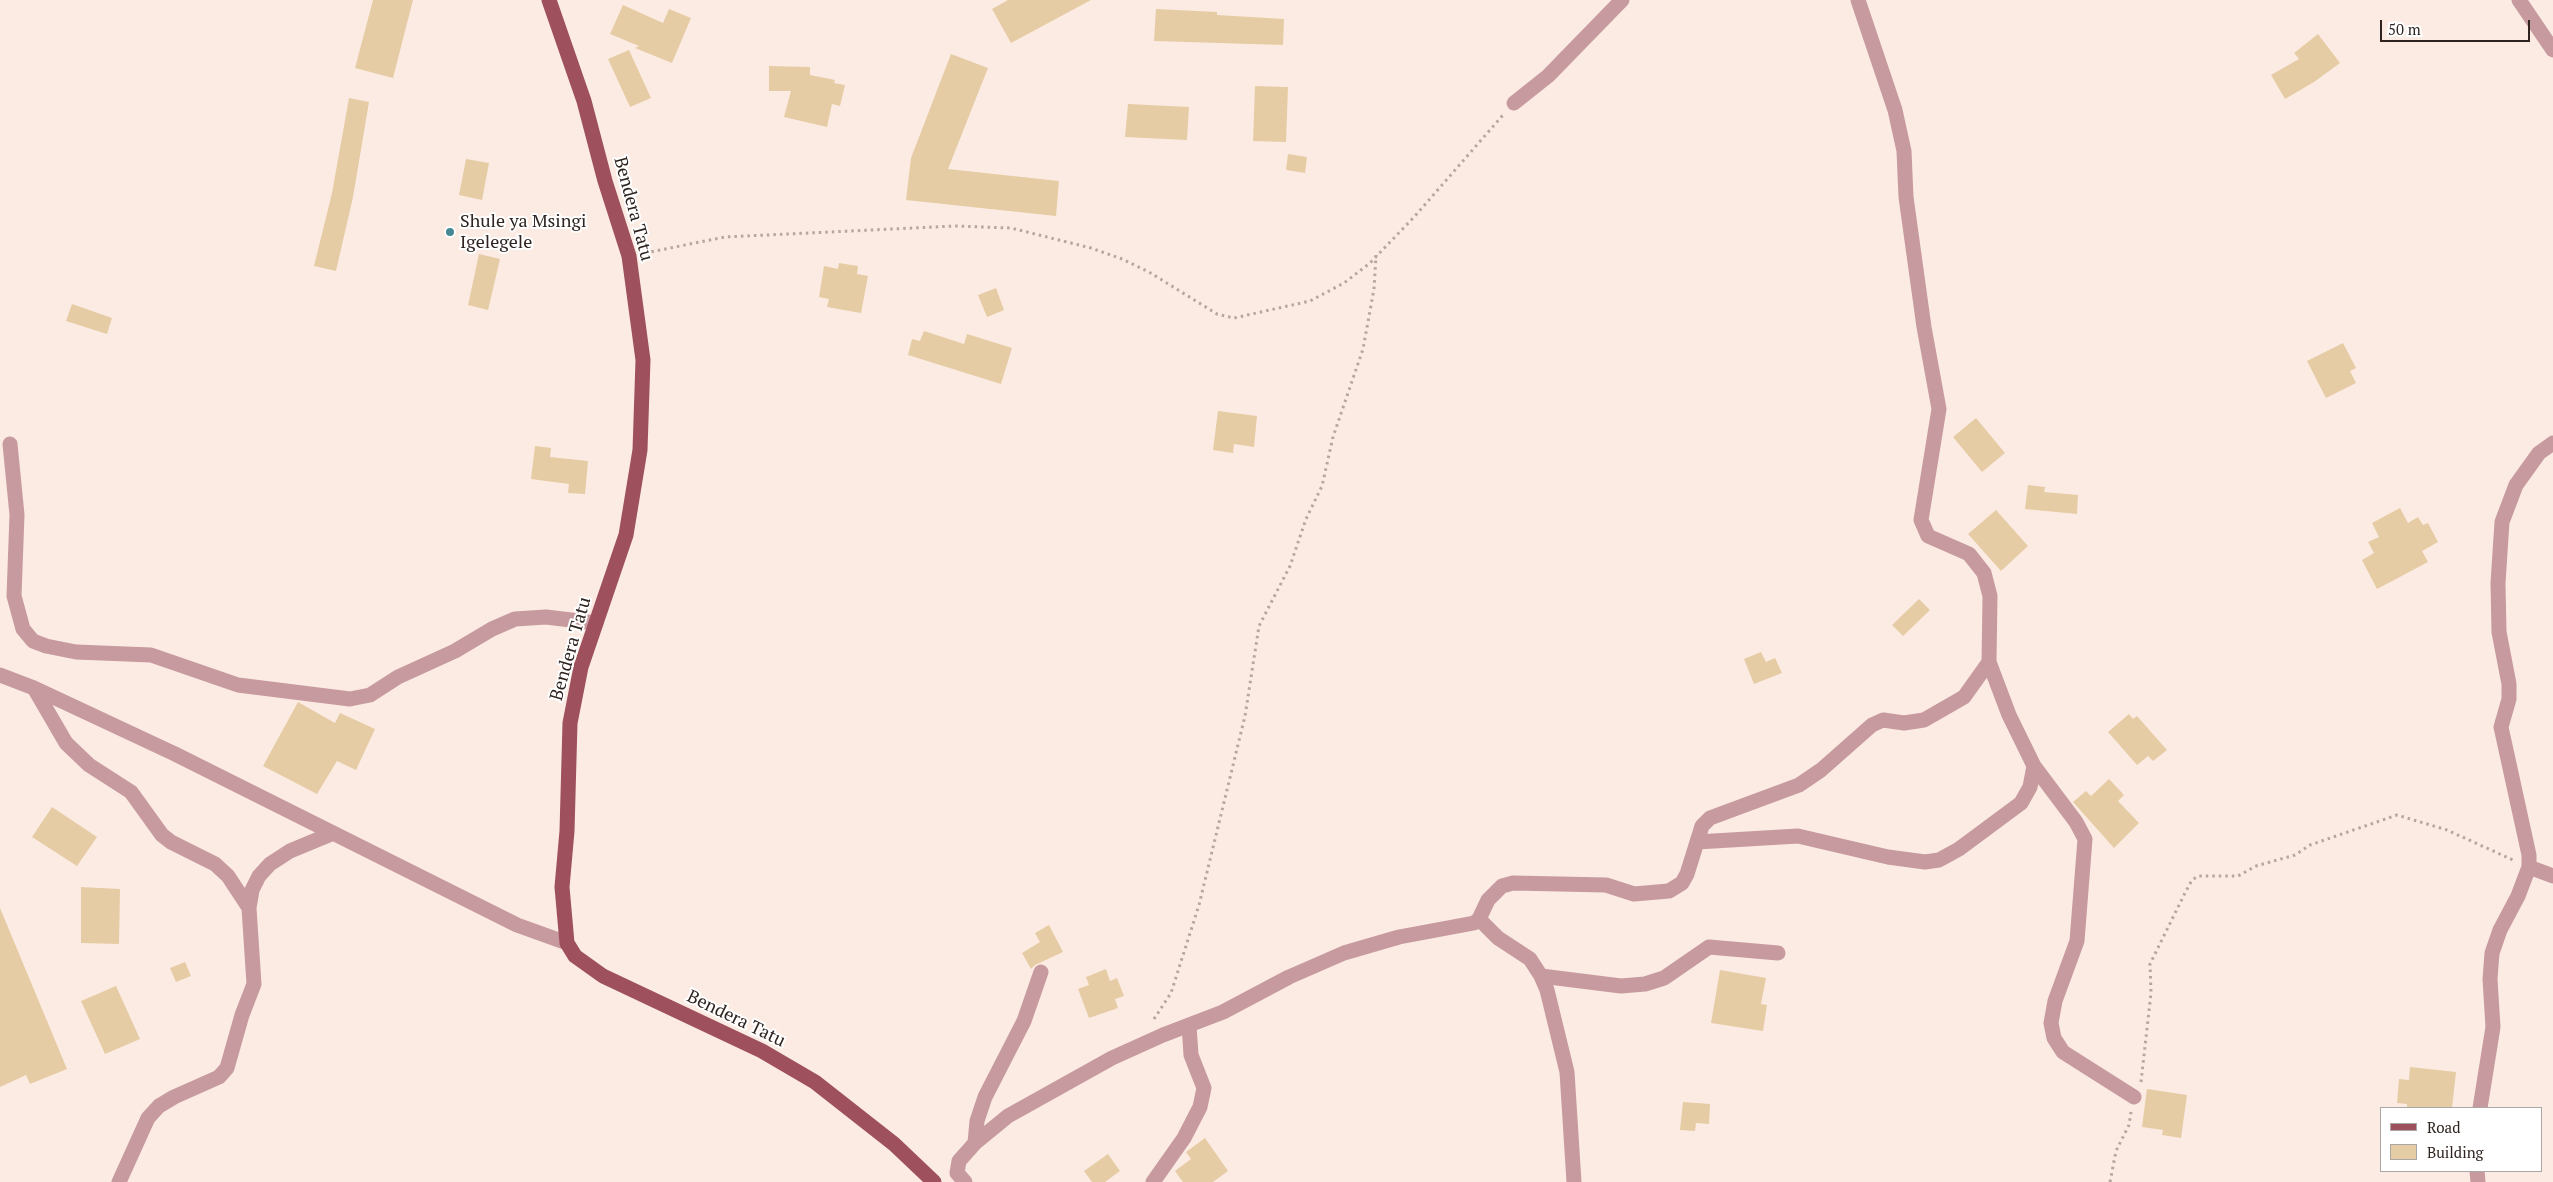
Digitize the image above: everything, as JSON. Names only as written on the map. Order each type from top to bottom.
[{"type":"main road","name":"Bendera Tatu","points":[[549,0],[584,101],[605,181],[629,256],[643,360],[640,450],[626,535],[582,667],[570,723],[567,831],[562,886],[567,943],[575,956],[604,976],[762,1051],[815,1082],[894,1144],[934,1182]]},
{"type":"street","points":[[1514,103],[1548,76],[1622,0]]},
{"type":"street","points":[[1858,0],[1895,110],[1904,151],[1906,197],[1924,327],[1939,409],[1921,520],[1928,536],[1969,554],[1984,573],[1990,596],[1989,662],[2009,715],[2034,766],[2076,822],[2085,839],[2077,940],[2055,1001],[2050,1023],[2054,1038],[2063,1052],[2134,1097]]},
{"type":"street","points":[[2519,0],[2553,50]]},
{"type":"street","points":[[10,444],[18,515],[14,596],[23,629],[34,641],[46,646],[76,652],[151,655],[238,686],[350,698],[370,695],[398,676],[515,619],[546,617],[596,623]]},
{"type":"street","points":[[2480,1107],[2493,1027],[2490,979],[2492,953],[2500,930],[2518,896],[2529,867],[2530,855],[2501,727],[2509,699],[2509,684],[2499,632],[2498,583],[2502,522],[2516,485],[2540,453],[2553,444]]},
{"type":"street","points":[[965,1182],[957,1173],[959,1161],[975,1143],[1008,1116],[1112,1058],[1223,1012],[1288,977],[1344,953],[1399,937],[1474,923],[1479,919],[1483,906],[1495,891],[1502,886],[1514,883],[1606,885],[1634,894],[1669,891],[1682,883],[1687,874],[1702,826],[1710,818],[1799,785],[1821,770],[1872,725],[1883,720],[1904,722],[1924,720],[1964,697],[1989,662]]},
{"type":"street","points":[[0,675],[34,688],[175,754],[332,834],[517,924],[567,943]]},
{"type":"street","points":[[34,688],[66,742],[89,765],[131,792],[166,839],[215,864],[228,876],[249,908]]},
{"type":"street","points":[[1697,842],[1798,836],[1888,857],[1925,862],[1939,860],[1959,849],[2020,803],[2030,787],[2034,766]]},
{"type":"street","points":[[119,1182],[148,1118],[159,1106],[174,1097],[219,1077],[228,1068],[242,1015],[254,984],[249,908],[256,883],[270,864],[290,851],[332,834]]},
{"type":"street","points":[[2529,867],[2553,876]]},
{"type":"street","points":[[1479,919],[1498,938],[1530,960],[1541,976],[1567,1072],[1574,1182]]},
{"type":"street","points":[[1541,976],[1621,986],[1645,984],[1664,978],[1709,947],[1778,953]]},
{"type":"street","points":[[975,1143],[977,1120],[985,1097],[1024,1021],[1041,972]]},
{"type":"street","points":[[1153,1182],[1184,1138],[1200,1107],[1204,1088],[1191,1054],[1189,1025]]},
{"type":"path","points":[[629,256],[725,237],[955,226],[1011,228],[1090,248],[1122,259],[1149,272],[1217,314],[1234,318],[1310,301],[1344,283],[1370,263],[1376,254],[1416,216],[1475,145],[1514,103]]},
{"type":"path","points":[[1153,1020],[1170,993],[1199,905],[1245,716],[1259,626],[1290,566],[1306,519],[1322,486],[1333,437],[1363,349],[1374,289],[1376,254]]},
{"type":"path","points":[[2110,1182],[2116,1151],[2129,1125],[2134,1097],[2141,1082],[2151,993],[2150,964],[2192,880],[2198,876],[2238,876],[2256,866],[2295,854],[2310,845],[2397,815],[2447,830],[2529,867]]},
{"type":"building","points":[[373,0],[413,0],[393,78],[355,68]]},
{"type":"building","points":[[1008,0],[1091,0],[1011,43],[992,9]]},
{"type":"building","points":[[623,5],[663,23],[669,9],[691,18],[672,63],[635,48],[639,46],[610,34]]},
{"type":"building","points":[[1156,9],[1217,12],[1217,15],[1284,19],[1283,45],[1154,41]]},
{"type":"building","points":[[2318,34],[2340,63],[2314,82],[2285,99],[2271,75],[2299,59],[2294,53]]},
{"type":"building","points":[[629,50],[651,98],[630,107],[608,59]]},
{"type":"building","points":[[951,54],[988,68],[948,169],[1059,181],[1056,216],[906,200],[911,158]]},
{"type":"building","points":[[769,66],[810,67],[810,75],[835,80],[834,83],[845,85],[840,106],[832,104],[827,127],[784,117],[791,91],[769,91]]},
{"type":"building","points":[[1255,86],[1288,87],[1286,142],[1253,141]]},
{"type":"building","points":[[349,98],[369,102],[353,197],[336,271],[314,266],[332,193]]},
{"type":"building","points":[[1128,104],[1189,107],[1187,140],[1125,137]]},
{"type":"building","points":[[1288,154],[1307,157],[1305,173],[1286,170]]},
{"type":"building","points":[[466,159],[489,163],[482,200],[459,195]]},
{"type":"building","points":[[479,254],[500,259],[488,310],[468,305]]},
{"type":"building","points":[[839,263],[858,266],[857,274],[868,276],[861,313],[827,307],[829,299],[819,297],[824,266],[838,269]]},
{"type":"building","points":[[996,288],[1004,310],[987,317],[978,295]]},
{"type":"building","points":[[72,304],[112,318],[107,334],[66,321]]},
{"type":"building","points":[[924,331],[964,344],[967,334],[1012,348],[1001,384],[908,355],[912,339],[920,341]]},
{"type":"building","points":[[2343,343],[2356,368],[2350,371],[2356,383],[2326,398],[2307,361]]},
{"type":"building","points":[[1218,411],[1257,416],[1254,447],[1234,444],[1233,453],[1213,450]]},
{"type":"building","points":[[1976,418],[2005,453],[1982,472],[1953,437]]},
{"type":"building","points":[[535,446],[551,448],[550,457],[588,461],[585,494],[568,493],[569,484],[531,479]]},
{"type":"building","points":[[2028,485],[2045,487],[2044,492],[2078,495],[2077,514],[2025,509]]},
{"type":"building","points":[[2400,508],[2408,523],[2418,517],[2423,525],[2428,523],[2438,542],[2422,551],[2428,562],[2377,589],[2362,560],[2374,553],[2368,542],[2379,537],[2372,523]]},
{"type":"building","points":[[1996,510],[2028,546],[2001,571],[1968,534]]},
{"type":"building","points":[[1919,599],[1930,610],[1903,636],[1892,625]]},
{"type":"building","points":[[1761,652],[1766,662],[1775,658],[1782,673],[1754,684],[1744,659]]},
{"type":"building","points":[[298,702],[335,723],[340,713],[375,729],[356,770],[337,761],[317,794],[263,766]]},
{"type":"building","points":[[2129,714],[2133,719],[2137,716],[2167,750],[2153,761],[2148,756],[2137,765],[2108,732]]},
{"type":"building","points":[[2109,779],[2124,795],[2118,801],[2139,823],[2114,848],[2073,802],[2086,791],[2091,796]]},
{"type":"building","points":[[52,807],[97,837],[77,866],[32,837]]},
{"type":"building","points":[[81,887],[120,889],[119,944],[81,943]]},
{"type":"building","points":[[0,908],[67,1069],[30,1084],[26,1075],[0,1087]]},
{"type":"building","points":[[1049,925],[1063,952],[1035,965],[1031,969],[1022,953],[1040,942],[1035,933]]},
{"type":"building","points":[[185,962],[191,976],[176,982],[170,968]]},
{"type":"building","points":[[1106,969],[1110,981],[1117,978],[1124,996],[1115,999],[1118,1008],[1089,1018],[1078,989],[1089,985],[1086,977]]},
{"type":"building","points":[[1720,970],[1766,978],[1761,1004],[1767,1005],[1763,1031],[1711,1023]]},
{"type":"building","points":[[116,986],[140,1039],[105,1054],[81,1001]]},
{"type":"building","points":[[2410,1067],[2456,1072],[2452,1107],[2407,1107],[2407,1104],[2397,1103],[2399,1079],[2409,1080]]},
{"type":"building","points":[[2147,1089],[2187,1095],[2181,1138],[2162,1135],[2163,1130],[2142,1127]]},
{"type":"building","points":[[1683,1102],[1710,1104],[1709,1124],[1696,1123],[1695,1131],[1680,1130]]},
{"type":"building","points":[[1205,1138],[1228,1171],[1213,1182],[1183,1182],[1175,1171],[1191,1159],[1186,1152]]},
{"type":"building","points":[[1108,1154],[1120,1171],[1105,1182],[1092,1182],[1084,1171]]},
{"type":"place","name":"Shule ya Msingi Igelegele","points":[[450,232]]}]
